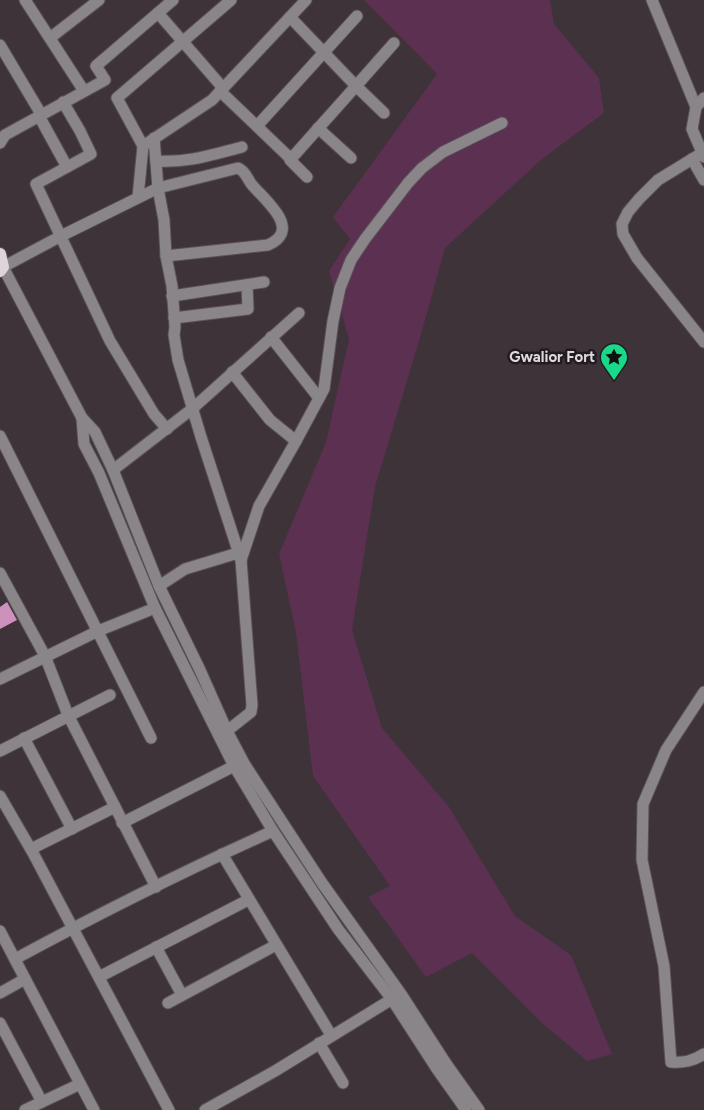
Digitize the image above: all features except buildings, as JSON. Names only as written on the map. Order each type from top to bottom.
[{"type":"street","points":[[25,0],[84,91]]},
{"type":"street","points":[[50,38],[99,0]]},
{"type":"street","points":[[2,135],[105,80],[96,66],[173,0]]},
{"type":"street","points":[[138,197],[143,146],[117,98],[231,0]]},
{"type":"street","points":[[143,146],[212,100],[306,0]]},
{"type":"street","points":[[652,0],[700,103],[692,129],[704,180]]},
{"type":"street","points":[[158,14],[221,90],[307,177]]},
{"type":"street","points":[[257,126],[357,16]]},
{"type":"street","points":[[290,17],[356,86],[384,112]]},
{"type":"street","points":[[291,159],[394,43]]},
{"type":"street","points":[[0,45],[67,167]]},
{"type":"street","points":[[63,102],[91,154],[36,184],[110,341],[154,414],[167,429]]},
{"type":"street","points":[[240,556],[259,506],[324,389],[333,321],[340,288],[351,260],[408,183],[422,168],[443,152],[502,123]]},
{"type":"street","points":[[318,128],[351,158]]},
{"type":"street","points":[[154,138],[178,360],[240,556],[252,705],[251,712],[227,731]]},
{"type":"street","points":[[156,161],[176,162],[194,160],[242,147]]},
{"type":"street","points":[[699,156],[658,180],[628,212],[622,224],[623,234],[637,258],[704,342]]},
{"type":"street","points":[[166,256],[268,245],[276,241],[282,234],[283,225],[266,199],[252,185],[244,171],[238,168],[158,188],[60,236],[1,261],[82,418],[95,432],[113,470],[159,586],[227,731],[245,765],[396,996],[466,1110]]},
{"type":"street","points":[[172,296],[264,282]]},
{"type":"street","points":[[174,318],[248,309],[247,285]]},
{"type":"street","points":[[113,470],[192,409],[299,313]]},
{"type":"street","points":[[271,338],[319,398]]},
{"type":"street","points":[[232,372],[270,420],[296,441]]},
{"type":"street","points":[[82,418],[84,444],[99,473],[155,608],[234,766],[273,831],[338,929],[396,996],[479,1110]]},
{"type":"street","points":[[0,436],[151,738]]},
{"type":"street","points":[[159,586],[185,569],[240,556]]},
{"type":"street","points":[[0,573],[45,656],[68,715],[156,887]]},
{"type":"street","points":[[0,679],[45,656],[155,608]]},
{"type":"street","points":[[704,692],[666,750],[643,804],[642,860],[664,966],[671,1062],[680,1063],[693,1060],[704,1054]]},
{"type":"street","points":[[0,751],[110,695]]},
{"type":"street","points":[[24,738],[72,829]]},
{"type":"street","points":[[122,823],[234,766]]},
{"type":"street","points":[[0,796],[31,849],[169,1110]]},
{"type":"street","points":[[31,849],[115,807]]},
{"type":"street","points":[[15,959],[222,854],[273,831]]},
{"type":"street","points":[[222,854],[331,1035]]},
{"type":"street","points":[[99,977],[248,900]]},
{"type":"street","points":[[0,931],[94,1110]]},
{"type":"street","points":[[168,1003],[276,945]]},
{"type":"street","points":[[156,947],[182,995]]},
{"type":"street","points":[[0,993],[25,979]]},
{"type":"street","points":[[206,1110],[275,1071],[396,996]]},
{"type":"street","points":[[0,1023],[42,1102]]},
{"type":"street","points":[[319,1043],[343,1084]]},
{"type":"street","points":[[25,1110],[80,1084]]},
{"type":"shaded area","points":[[364,0],[550,0],[554,24],[599,78],[604,113],[542,159],[445,248],[375,487],[352,630],[382,728],[449,807],[515,916],[571,955],[612,1054],[587,1061],[542,1023],[472,953],[426,977],[368,897],[390,886],[313,776],[296,633],[279,554],[326,442],[349,339],[329,271],[350,239],[333,217],[437,74]]},
{"type":"place","name":"Gwalior Fort","points":[[614,381]]}]
